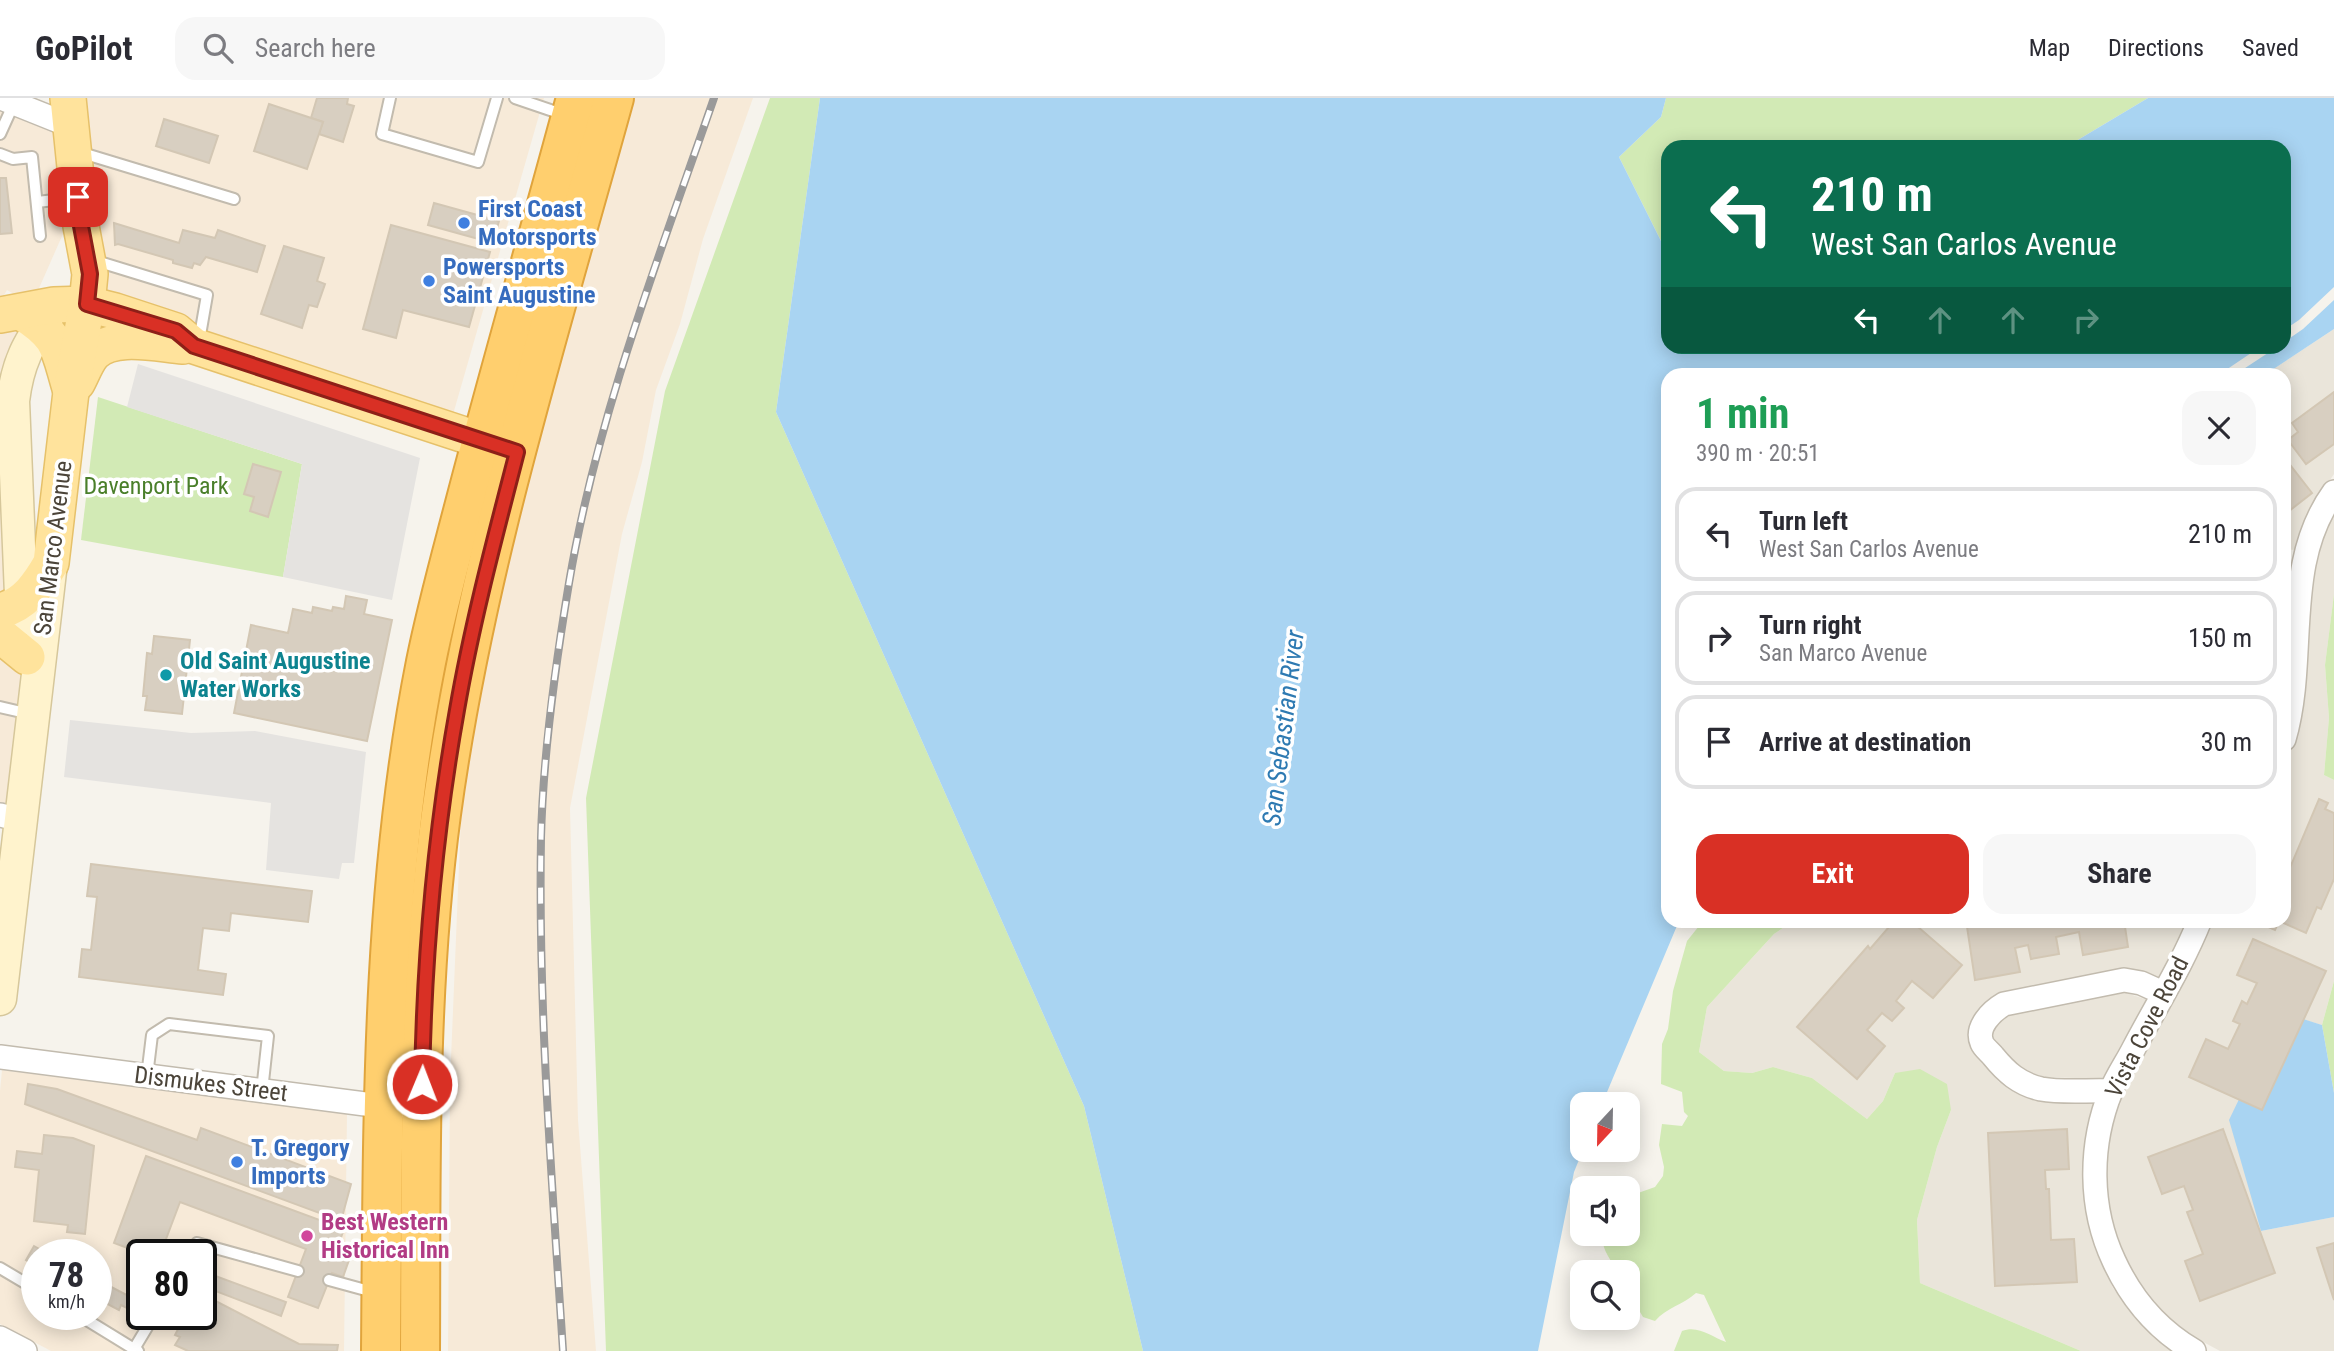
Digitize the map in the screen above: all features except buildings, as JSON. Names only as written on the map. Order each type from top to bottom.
[{"type":"highway","points":[[420,1351],[423,1004],[441,814],[466,659],[517,452],[614,98]]},
{"type":"highway","points":[[381,1351],[383,1106],[390,944],[404,801],[426,661],[481,441],[573,107]]},
{"type":"main road","name":"San Marco Avenue","points":[[1,980],[10,818],[33,715],[33,667],[51,564],[71,392],[41,312],[90,274],[70,124]]},
{"type":"main road","points":[[41,312],[176,331],[196,347]]},
{"type":"main road","points":[[41,312],[57,344],[71,392]]},
{"type":"main road","points":[[33,667],[10,606],[13,401],[15,383],[41,312]]},
{"type":"main road","points":[[71,392],[93,355],[105,347],[120,342],[196,347],[517,452]]},
{"type":"main road","points":[[10,606],[39,585],[51,564]]},
{"type":"main road","points":[[0,635],[33,667]]},
{"type":"street","points":[[8,101],[70,124]]},
{"type":"street","points":[[2291,616],[2293,562],[2334,492]]},
{"type":"street","name":"Vista Cove Road","points":[[2194,1351],[2172,1337],[2144,1310],[2122,1280],[2106,1245],[2097,1208],[2094,1170],[2099,1132],[2111,1091],[2196,928]]},
{"type":"street","points":[[2111,1091],[2042,1089],[2024,1083],[2008,1074],[1982,1043],[1981,1033],[1985,1022],[1993,1011],[2004,1004],[2124,980],[2141,983],[2163,993]]},
{"type":"street","name":"Dismukes Street","points":[[0,1057],[422,1111]]},
{"type":"street","points":[[0,1338],[25,1351]]},
{"type":"lane","points":[[390,98],[382,134],[478,162],[497,98]]},
{"type":"lane","points":[[514,98],[573,107]]},
{"type":"lane","points":[[0,134],[8,101]]},
{"type":"lane","points":[[70,124],[234,199]]},
{"type":"lane","points":[[0,153],[13,159],[32,157],[40,236]]},
{"type":"lane","points":[[37,202],[207,295],[196,347]]},
{"type":"lane","points":[[0,707],[33,715]]},
{"type":"lane","points":[[147,1076],[152,1035],[169,1024],[268,1036],[262,1091]]},
{"type":"lane","points":[[217,1249],[298,1271]]},
{"type":"lane","points":[[0,1268],[21,1280]]},
{"type":"lane","points":[[329,1279],[382,1294]]},
{"type":"lane","points":[[103,1330],[135,1350],[146,1330]]},
{"type":"shaded area","points":[[79,98],[544,98],[452,418],[98,294]]},
{"type":"shaded area","points":[[631,98],[753,98],[703,239],[680,324],[656,390],[642,462],[622,534],[570,808],[578,1120],[596,1351],[448,1351],[450,1083],[462,793],[505,554]]},
{"type":"shaded area","points":[[0,111],[60,135],[66,227],[36,295],[14,294],[7,290],[0,296]]},
{"type":"shaded area","points":[[0,319],[22,327],[0,398]]},
{"type":"shaded area","points":[[2334,329],[2334,474],[2309,512],[2295,550],[2291,550],[2291,368],[2275,368]]},
{"type":"shaded area","points":[[138,364],[420,458],[392,600],[283,577],[302,464],[127,407]]},
{"type":"shaded area","points":[[0,454],[8,596],[0,600]]},
{"type":"shaded area","points":[[2334,511],[2334,594],[2325,665],[2329,718],[2324,775],[2334,780],[2334,981],[2322,1025],[2281,1013],[2261,1231],[2334,1217],[2334,1351],[2220,1351],[2194,1337],[2165,1315],[2132,1272],[2116,1239],[2108,1205],[2105,1169],[2109,1134],[2122,1093],[2207,928],[2291,928],[2291,750],[2303,704],[2312,574],[2321,538]]},
{"type":"shaded area","points":[[0,644],[21,669],[26,681],[12,805],[0,803]]},
{"type":"shaded area","points":[[70,720],[191,733],[255,731],[366,752],[354,863],[342,863],[339,879],[266,870],[271,803],[64,777]]},
{"type":"shaded area","points":[[1783,928],[2184,928],[2159,978],[2123,968],[2003,992],[1988,1000],[1977,1016],[1974,1052],[1999,1082],[2018,1094],[2041,1101],[2097,1102],[2083,1170],[2086,1211],[2096,1251],[2113,1288],[2136,1319],[2171,1351],[2081,1351],[1920,1283],[1917,1220],[1937,1147],[1951,1110],[1895,1073],[1883,1101],[1867,1119],[1812,1078],[1773,1067],[1752,1073],[1724,1071],[1699,1052],[1707,1007],[1774,934]]},
{"type":"shaded area","points":[[2123,992],[2148,1000],[2106,1079],[2045,1077],[2029,1072],[2015,1064],[1993,1037],[1999,1019],[2006,1016]]},
{"type":"shaded area","points":[[2,1070],[347,1114],[344,1351],[51,1351],[0,1324]]},
{"type":"green space","points":[[770,98],[820,98],[776,412],[1084,1106],[1143,1351],[606,1351],[586,798],[665,391]]},
{"type":"green space","points":[[1666,98],[2148,98],[2078,140],[1661,140],[1661,241],[1619,157],[1661,117]]},
{"type":"green space","name":"Davenport Park","points":[[98,397],[302,464],[283,577],[81,540]]},
{"type":"green space","points":[[2334,594],[2334,780],[2324,775],[2329,718],[2325,665]]},
{"type":"green space","points":[[1697,928],[1783,928],[1774,934],[1707,1007],[1699,1052],[1724,1071],[1752,1073],[1773,1067],[1812,1078],[1867,1119],[1883,1101],[1895,1073],[1920,1069],[1947,1084],[1951,1110],[1937,1147],[1917,1220],[1920,1283],[2081,1351],[1674,1351],[1682,1331],[1694,1329],[1726,1342],[1704,1295],[1696,1293],[1655,1321],[1643,1317],[1640,1312],[1640,1260],[1611,1260],[1604,1246],[1640,1246],[1640,1192],[1655,1187],[1663,1176],[1664,1167],[1659,1145],[1662,1124],[1682,1126],[1688,1116],[1684,1112],[1682,1092],[1661,1084],[1662,1044],[1668,1029],[1673,991],[1687,941]]},
{"type":"green space","points":[[2334,981],[2334,1093],[2322,1025]]},
{"type":"water","name":"San Sebastian River","points":[[820,98],[1666,98],[1661,117],[1619,157],[1661,241],[1661,354],[2250,354],[2229,368],[1661,368],[1661,928],[1676,928],[1607,1092],[1570,1092],[1570,1162],[1578,1162],[1573,1176],[1570,1176],[1570,1192],[1538,1351],[1143,1351],[1084,1106],[776,412]]},
{"type":"water","points":[[2148,98],[2334,98],[2334,287],[2291,325],[2291,140],[2078,140]]},
{"type":"water","points":[[2334,300],[2334,329],[2275,368],[2245,368],[2266,354],[2291,354],[2291,337]]},
{"type":"water","points":[[2281,1012],[2322,1025],[2334,1093],[2334,1217],[2261,1231],[2229,1120]]},
{"type":"railway","points":[[563,1351],[542,966],[541,838],[551,710],[569,583],[596,459],[631,337],[714,98]]},
{"type":"place","name":"First Coast Motorsports","points":[[464,223]]},
{"type":"place","name":"Powersports Saint Augustine","points":[[429,281]]},
{"type":"place","name":"Old Saint Augustine Water Works","points":[[166,675]]},
{"type":"place","name":"T. Gregory Imports","points":[[237,1162]]},
{"type":"place","name":"Best Western Historical Inn","points":[[307,1236]]},
{"type":"route","points":[[78,197],[90,274],[87,304],[176,331],[194,346],[517,452],[466,659],[441,814],[423,1004],[422,1084]]}]
